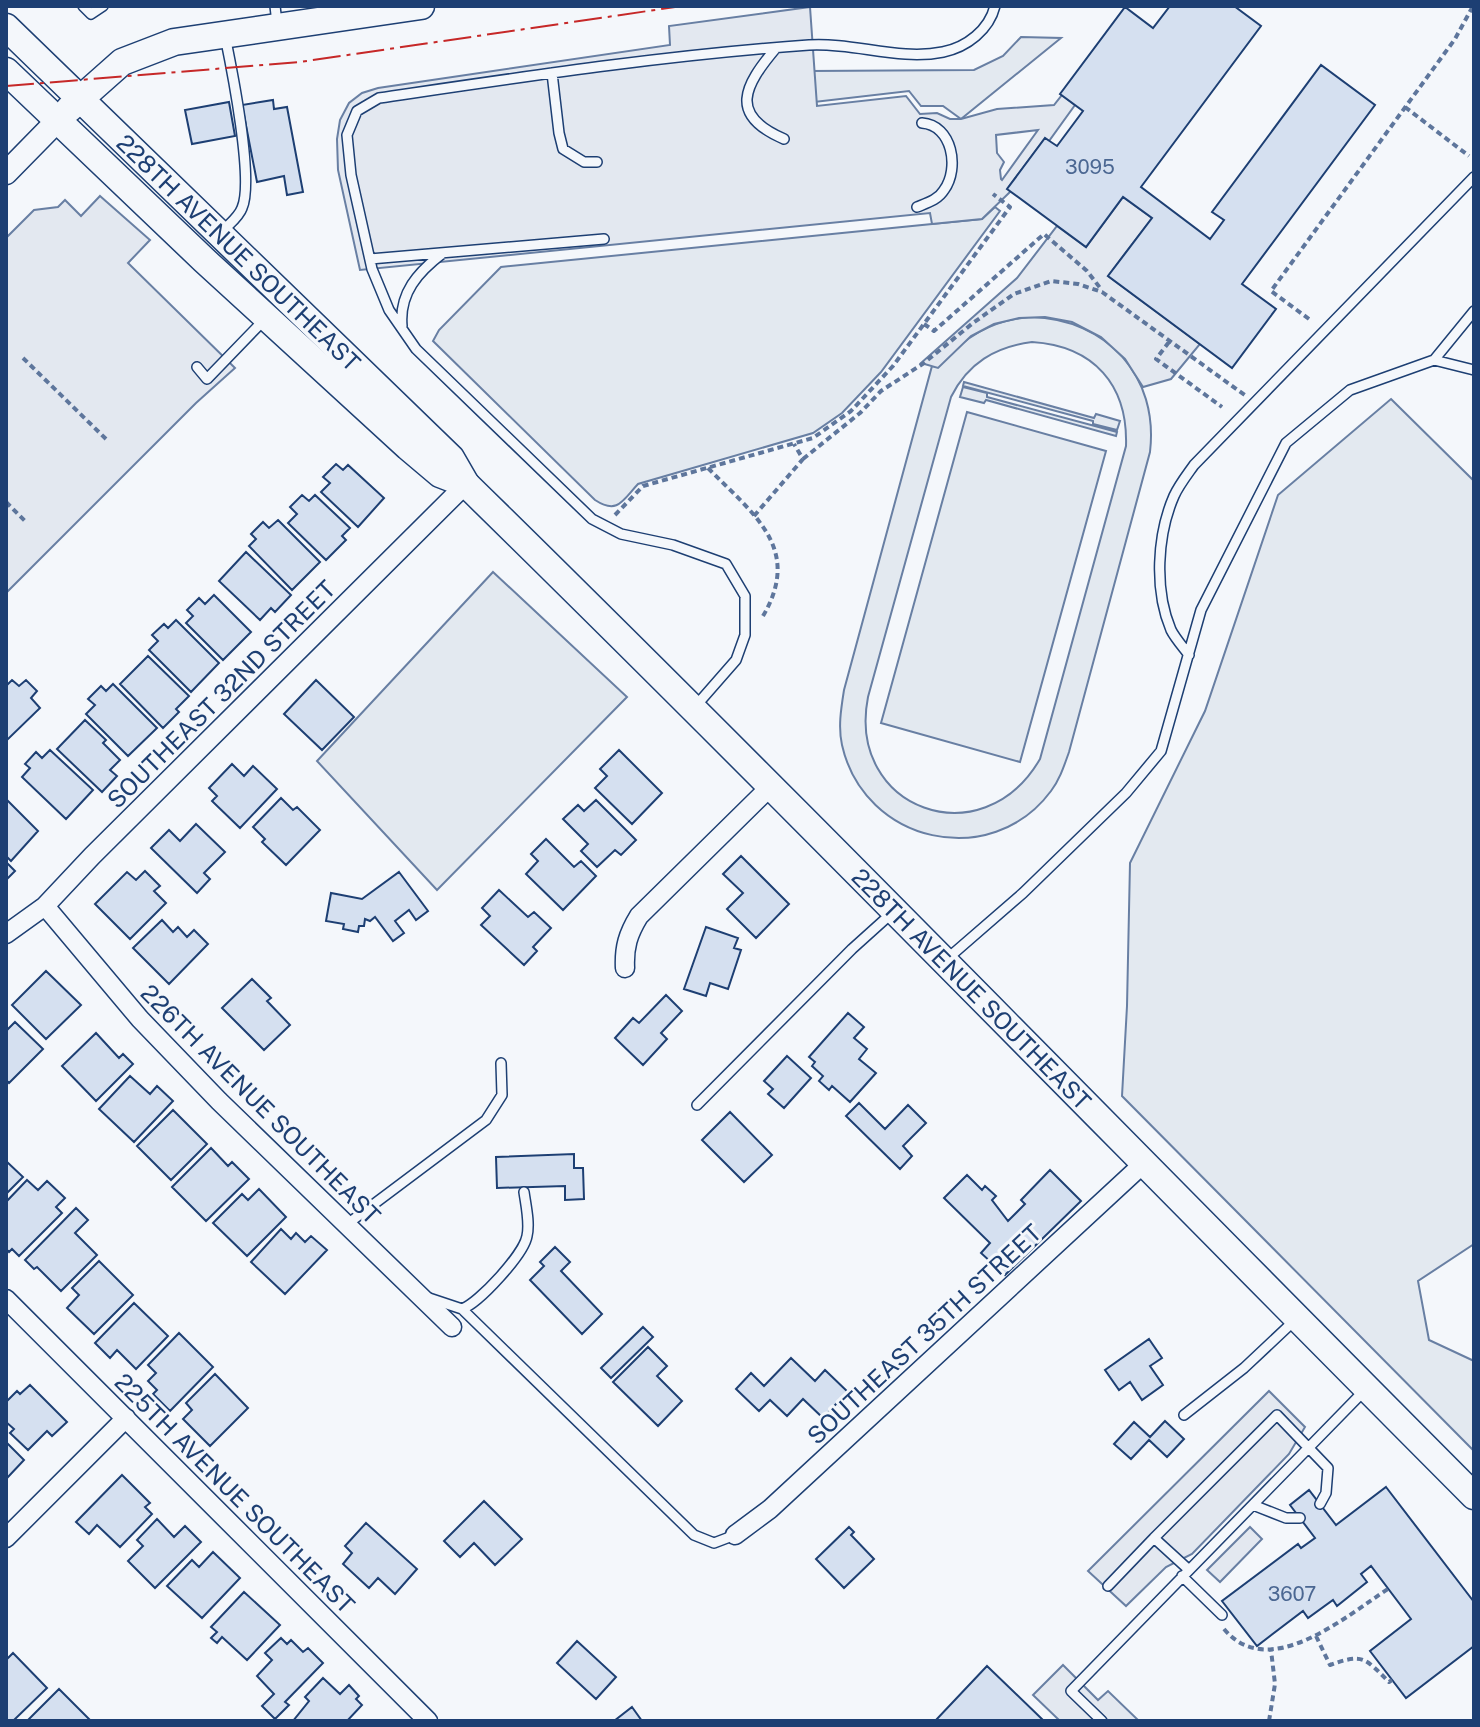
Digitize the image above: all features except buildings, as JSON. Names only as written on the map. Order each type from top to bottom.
[{"type":"main road","points":[[58,120],[108,72],[134,56],[174,42],[224,33],[276,16],[421,6]]},
{"type":"main road","name":"228TH AVENUE SOUTHEAST","points":[[6,27],[451,458],[466,484],[772,785],[1474,1496]]},
{"type":"main road","name":"228TH AVENUE SOUTHEAST","points":[[6,71],[267,317],[440,474],[466,484]]},
{"type":"street","points":[[6,173],[58,120]]},
{"type":"street","name":"SOUTHEAST 32ND STREET","points":[[6,934],[45,906],[466,484]]},
{"type":"street","points":[[625,968],[626,942],[639,916],[772,785]]},
{"type":"street","name":"226TH AVENUE SOUTHEAST","points":[[45,906],[140,1019],[219,1101],[452,1327]]},
{"type":"street","name":"SOUTHEAST 35TH STREET","points":[[735,1535],[770,1509],[1143,1164]]},
{"type":"street","name":"225TH AVENUE SOUTHEAST","points":[[6,1299],[428,1721]]},
{"type":"street","points":[[6,1538],[126,1418]]},
{"type":"lane","points":[[83,6],[91,14],[103,6]]},
{"type":"lane","points":[[694,708],[736,660],[745,635],[745,596],[726,564],[673,545],[621,534],[592,519],[416,349],[389,310],[370,259],[351,175],[347,135],[357,111],[379,98],[642,60],[814,45],[918,54],[945,52],[968,42],[984,30],[995,6]]},
{"type":"lane","points":[[218,235],[242,209],[247,184],[235,84],[224,33]]},
{"type":"lane","points":[[776,48],[748,85],[747,103],[755,121],[768,132],[784,139]]},
{"type":"lane","points":[[552,73],[563,149],[584,162],[597,162]]},
{"type":"lane","points":[[917,207],[943,192],[951,178],[950,144],[943,131],[933,123],[922,123]]},
{"type":"lane","points":[[1189,655],[1171,631],[1161,594],[1160,557],[1169,510],[1176,492],[1194,465],[1474,177]]},
{"type":"lane","points":[[370,259],[604,239]]},
{"type":"lane","points":[[403,330],[401,312],[408,289],[424,268],[444,253]]},
{"type":"lane","points":[[944,961],[1023,893],[1126,793],[1161,751],[1201,610],[1286,443],[1350,390],[1434,360],[1474,311]]},
{"type":"lane","points":[[197,367],[207,379],[267,317]]},
{"type":"lane","points":[[1434,360],[1474,370]]},
{"type":"lane","points":[[697,1105],[894,910]]},
{"type":"lane","points":[[346,1225],[486,1120],[502,1095],[501,1063]]},
{"type":"lane","points":[[462,1309],[478,1300],[524,1247],[528,1233],[524,1192]]},
{"type":"lane","points":[[415,1292],[462,1309],[694,1535],[714,1543],[735,1535]]},
{"type":"lane","points":[[1184,1415],[1244,1368],[1297,1319]]},
{"type":"lane","points":[[1102,1721],[1071,1691],[1366,1388]]},
{"type":"lane","points":[[1108,1586],[1277,1415],[1328,1468],[1326,1493],[1320,1504]]},
{"type":"lane","points":[[1253,1505],[1286,1518],[1300,1518]]},
{"type":"lane","points":[[1154,1538],[1222,1615]]},
{"type":"path","points":[[1309,319],[1271,291],[1455,39],[1473,6]]},
{"type":"path","points":[[1405,107],[1469,156]]},
{"type":"path","points":[[615,515],[643,486],[813,438],[851,411],[883,378],[1010,207],[993,194]]},
{"type":"path","points":[[924,324],[934,331],[1044,234],[1087,271],[1102,292],[1254,402]]},
{"type":"path","points":[[754,516],[803,459],[860,413],[881,391],[924,363],[1014,294],[1051,281],[1078,284],[1102,292]]},
{"type":"path","points":[[1169,342],[1156,359],[1222,407]]},
{"type":"path","points":[[23,358],[106,439]]},
{"type":"path","points":[[794,444],[803,459]]},
{"type":"path","points":[[707,468],[754,516],[776,550],[780,567],[773,599],[763,616]]},
{"type":"path","points":[[6,502],[25,521]]},
{"type":"path","points":[[1222,1615],[1223,1628],[1230,1636],[1249,1648],[1271,1650],[1316,1636],[1388,1589]]},
{"type":"path","points":[[1316,1636],[1330,1665],[1354,1656],[1368,1661],[1389,1682],[1392,1680]]},
{"type":"path","points":[[1269,1721],[1275,1684],[1271,1650]]},
{"type":"shaded area","points":[[810,7],[817,106],[906,96],[920,114],[937,113],[950,119],[961,119],[997,109],[1054,105],[1062,95],[1075,105],[1049,141],[1045,138],[1008,188],[1011,191],[982,219],[932,224],[930,213],[360,270],[338,170],[340,120],[349,103],[362,93],[378,88],[670,45],[669,26]],"holes":[[[1038,130],[1002,180],[1000,170],[1004,162],[997,153],[996,135]]]},
{"type":"shaded area","points":[[1021,37],[1061,38],[961,119],[943,106],[921,106],[909,91],[762,108],[810,71],[974,70],[1003,56]]},
{"type":"shaded area","points":[[100,196],[150,240],[128,263],[235,368],[6,593],[6,238],[34,210],[58,207],[65,200],[81,216]]},
{"type":"shaded area","points":[[1123,197],[1152,218],[1108,276],[1200,344],[1171,379],[1143,387],[1125,359],[1101,337],[1072,322],[1045,317],[1019,318],[994,324],[971,336],[938,368],[921,363],[1017,278],[1057,226],[1086,247]]},
{"type":"shaded area","points":[[995,207],[1000,211],[881,372],[842,413],[813,433],[638,484],[615,506],[595,500],[433,341],[439,330],[501,267],[982,219]]},
{"type":"shaded area","points":[[1017,319],[1058,320],[1083,328],[1122,357],[1136,376],[1146,399],[1151,424],[1150,452],[1069,752],[1057,782],[1026,816],[996,832],[964,838],[932,835],[902,824],[876,805],[855,778],[841,738],[844,690],[932,366],[938,367],[979,332]],"holes":[[[1032,342],[1054,345],[1090,361],[1113,387],[1121,405],[1126,446],[1040,759],[1015,790],[986,807],[954,813],[924,808],[897,792],[877,768],[867,736],[868,697],[951,397],[974,366],[995,353]]]},
{"type":"shaded area","points":[[964,382],[1094,418],[1096,414],[1120,421],[1117,430],[1093,424],[1093,421],[963,386]]},
{"type":"shaded area","points":[[963,387],[987,393],[987,397],[1117,432],[1116,436],[986,400],[984,403],[960,397]]},
{"type":"shaded area","points":[[1391,399],[1474,481],[1474,1244],[1418,1281],[1429,1340],[1474,1361],[1474,1451],[1122,1096],[1130,863],[1205,711],[1278,495]]},
{"type":"shaded area","points":[[967,412],[1106,451],[1020,762],[881,723]]},
{"type":"shaded area","points":[[493,572],[627,697],[437,890],[317,761]]},
{"type":"shaded area","points":[[1269,1391],[1305,1427],[1289,1454],[1192,1554],[1166,1567],[1126,1606],[1088,1571]]},
{"type":"shaded area","points":[[1250,1527],[1262,1539],[1220,1582],[1207,1570]]},
{"type":"shaded area","points":[[1063,1665],[1098,1700],[1108,1691],[1139,1721],[1060,1721],[1033,1695]]},
{"type":"power","points":[[6,86],[300,62],[682,6]]}]
